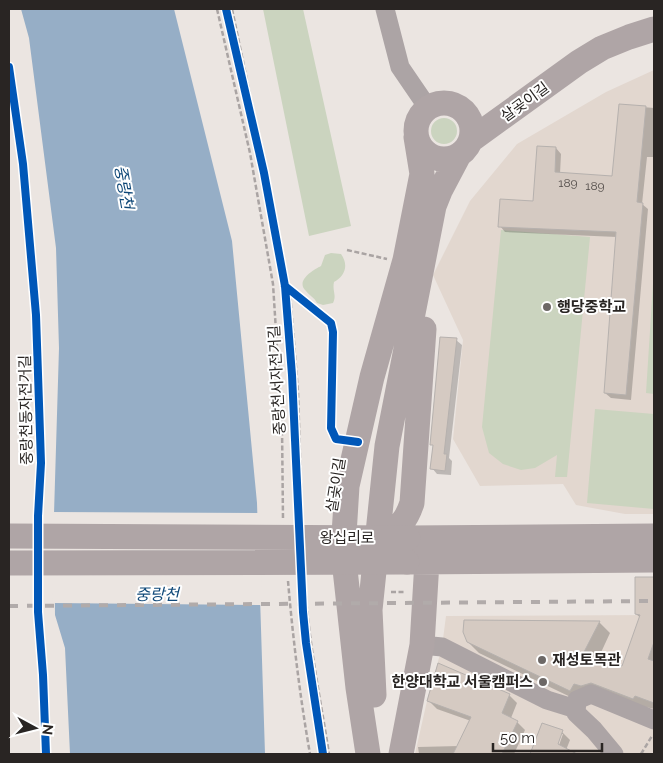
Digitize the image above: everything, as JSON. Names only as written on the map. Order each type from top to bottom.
[{"type":"main road","name":"살곶이길","points":[[459,107],[475,109],[493,105],[611,44],[654,29]]},
{"type":"main road","name":"살곶이길","points":[[368,754],[358,688],[343,551],[347,486],[372,377],[406,264],[440,191],[465,148],[579,62]]},
{"type":"main road","points":[[443,102],[459,107],[471,121],[472,131],[465,148],[451,159],[433,158],[419,146],[416,137],[418,121],[428,108],[443,102]]},
{"type":"main road","name":"살곶이길","points":[[379,754],[374,716],[370,610],[406,264],[422,174],[416,137]]},
{"type":"main road","points":[[401,754],[422,645],[412,544],[412,504],[426,304],[406,264]]},
{"type":"main road","name":"왕십리로","points":[[9,536],[381,538],[412,544],[654,560]]},
{"type":"main road","name":"왕십리로","points":[[9,562],[412,544],[654,536]]},
{"type":"street","points":[[385,9],[400,67],[428,108]]},
{"type":"street","points":[[422,645],[442,647],[547,700],[576,709]]},
{"type":"street","points":[[614,754],[594,730],[576,713],[577,700],[591,694],[654,720]]},
{"type":"path","points":[[216,9],[250,153],[273,284],[282,426],[281,504],[283,522]]},
{"type":"path","points":[[232,9],[274,204],[290,290]]},
{"type":"path","points":[[347,250],[406,264]]},
{"type":"path","points":[[303,573],[306,643],[323,754]]},
{"type":"path","points":[[303,573],[315,671],[329,754]]},
{"type":"path","points":[[288,578],[292,624],[310,754]]},
{"type":"path","points":[[641,754],[654,731]]},
{"type":"shaded area","name":"행당중학교","points":[[654,70],[654,514],[625,514],[576,505],[563,484],[480,486],[453,439],[463,340],[433,275],[470,201],[517,144],[606,92]]},
{"type":"shaded area","name":"한양대학교 서울캠퍼스","points":[[654,615],[654,754],[415,754],[442,647],[446,616]]},
{"type":"green space","points":[[263,9],[303,9],[351,226],[309,236]]},
{"type":"green space","points":[[444,118],[453,122],[457,131],[453,140],[444,144],[435,140],[431,131],[435,122]]},
{"type":"green space","points":[[501,230],[590,237],[567,477],[555,477],[557,455],[535,468],[521,470],[503,464],[489,453],[482,427]]},
{"type":"green space","points":[[331,253],[341,254],[345,262],[345,270],[341,277],[334,282],[335,298],[333,303],[323,305],[317,303],[307,293],[303,283],[306,276],[321,266],[325,255]]},
{"type":"green space","points":[[654,268],[654,394],[646,393]]},
{"type":"green space","points":[[595,409],[654,414],[654,509],[587,503]]},
{"type":"water","name":"중랑천","points":[[21,9],[174,9],[232,241],[257,503],[265,754],[70,754],[65,648],[55,615],[54,514],[59,348],[56,248],[29,38]]},
{"type":"pier","points":[[51,512],[259,513],[262,605],[53,603]]},
{"type":"building","points":[[619,104],[646,106],[637,202],[643,203],[626,395],[604,393],[616,232],[498,227],[500,199],[533,201],[537,146],[556,147],[555,172],[612,176]]},
{"type":"building","points":[[440,337],[457,338],[444,454],[447,454],[445,471],[430,469],[433,445],[430,445]]},
{"type":"building","points":[[635,577],[654,577],[654,642],[648,659],[654,661],[654,703],[635,696],[633,699],[591,683],[581,686],[574,684],[570,691],[467,642],[463,632],[464,620],[600,621],[584,652],[622,666],[640,615],[635,614]]},
{"type":"building","points":[[438,663],[510,694],[502,713],[518,721],[502,754],[453,754],[471,717],[427,701]]},
{"type":"building","points":[[542,723],[563,730],[558,744],[577,754],[530,754]]},
{"type":"railway","points":[[9,606],[654,601]]},
{"type":"cycle path","name":"중랑천서자전거길","points":[[226,9],[264,173],[285,286],[292,375],[303,612],[323,754]]},
{"type":"cycle path","name":"중랑천동자전거길","points":[[9,67],[23,164],[36,315],[41,463],[38,516],[38,612],[46,754]]},
{"type":"cycle path","points":[[285,286],[331,323],[333,332],[331,428],[336,439],[358,442]]},
{"type":"place","name":"행당중학교","points":[[547,307]]},
{"type":"place","name":"재성토목관","points":[[542,660]]},
{"type":"place","name":"한양대학교 서울캠퍼스","points":[[543,682]]}]
